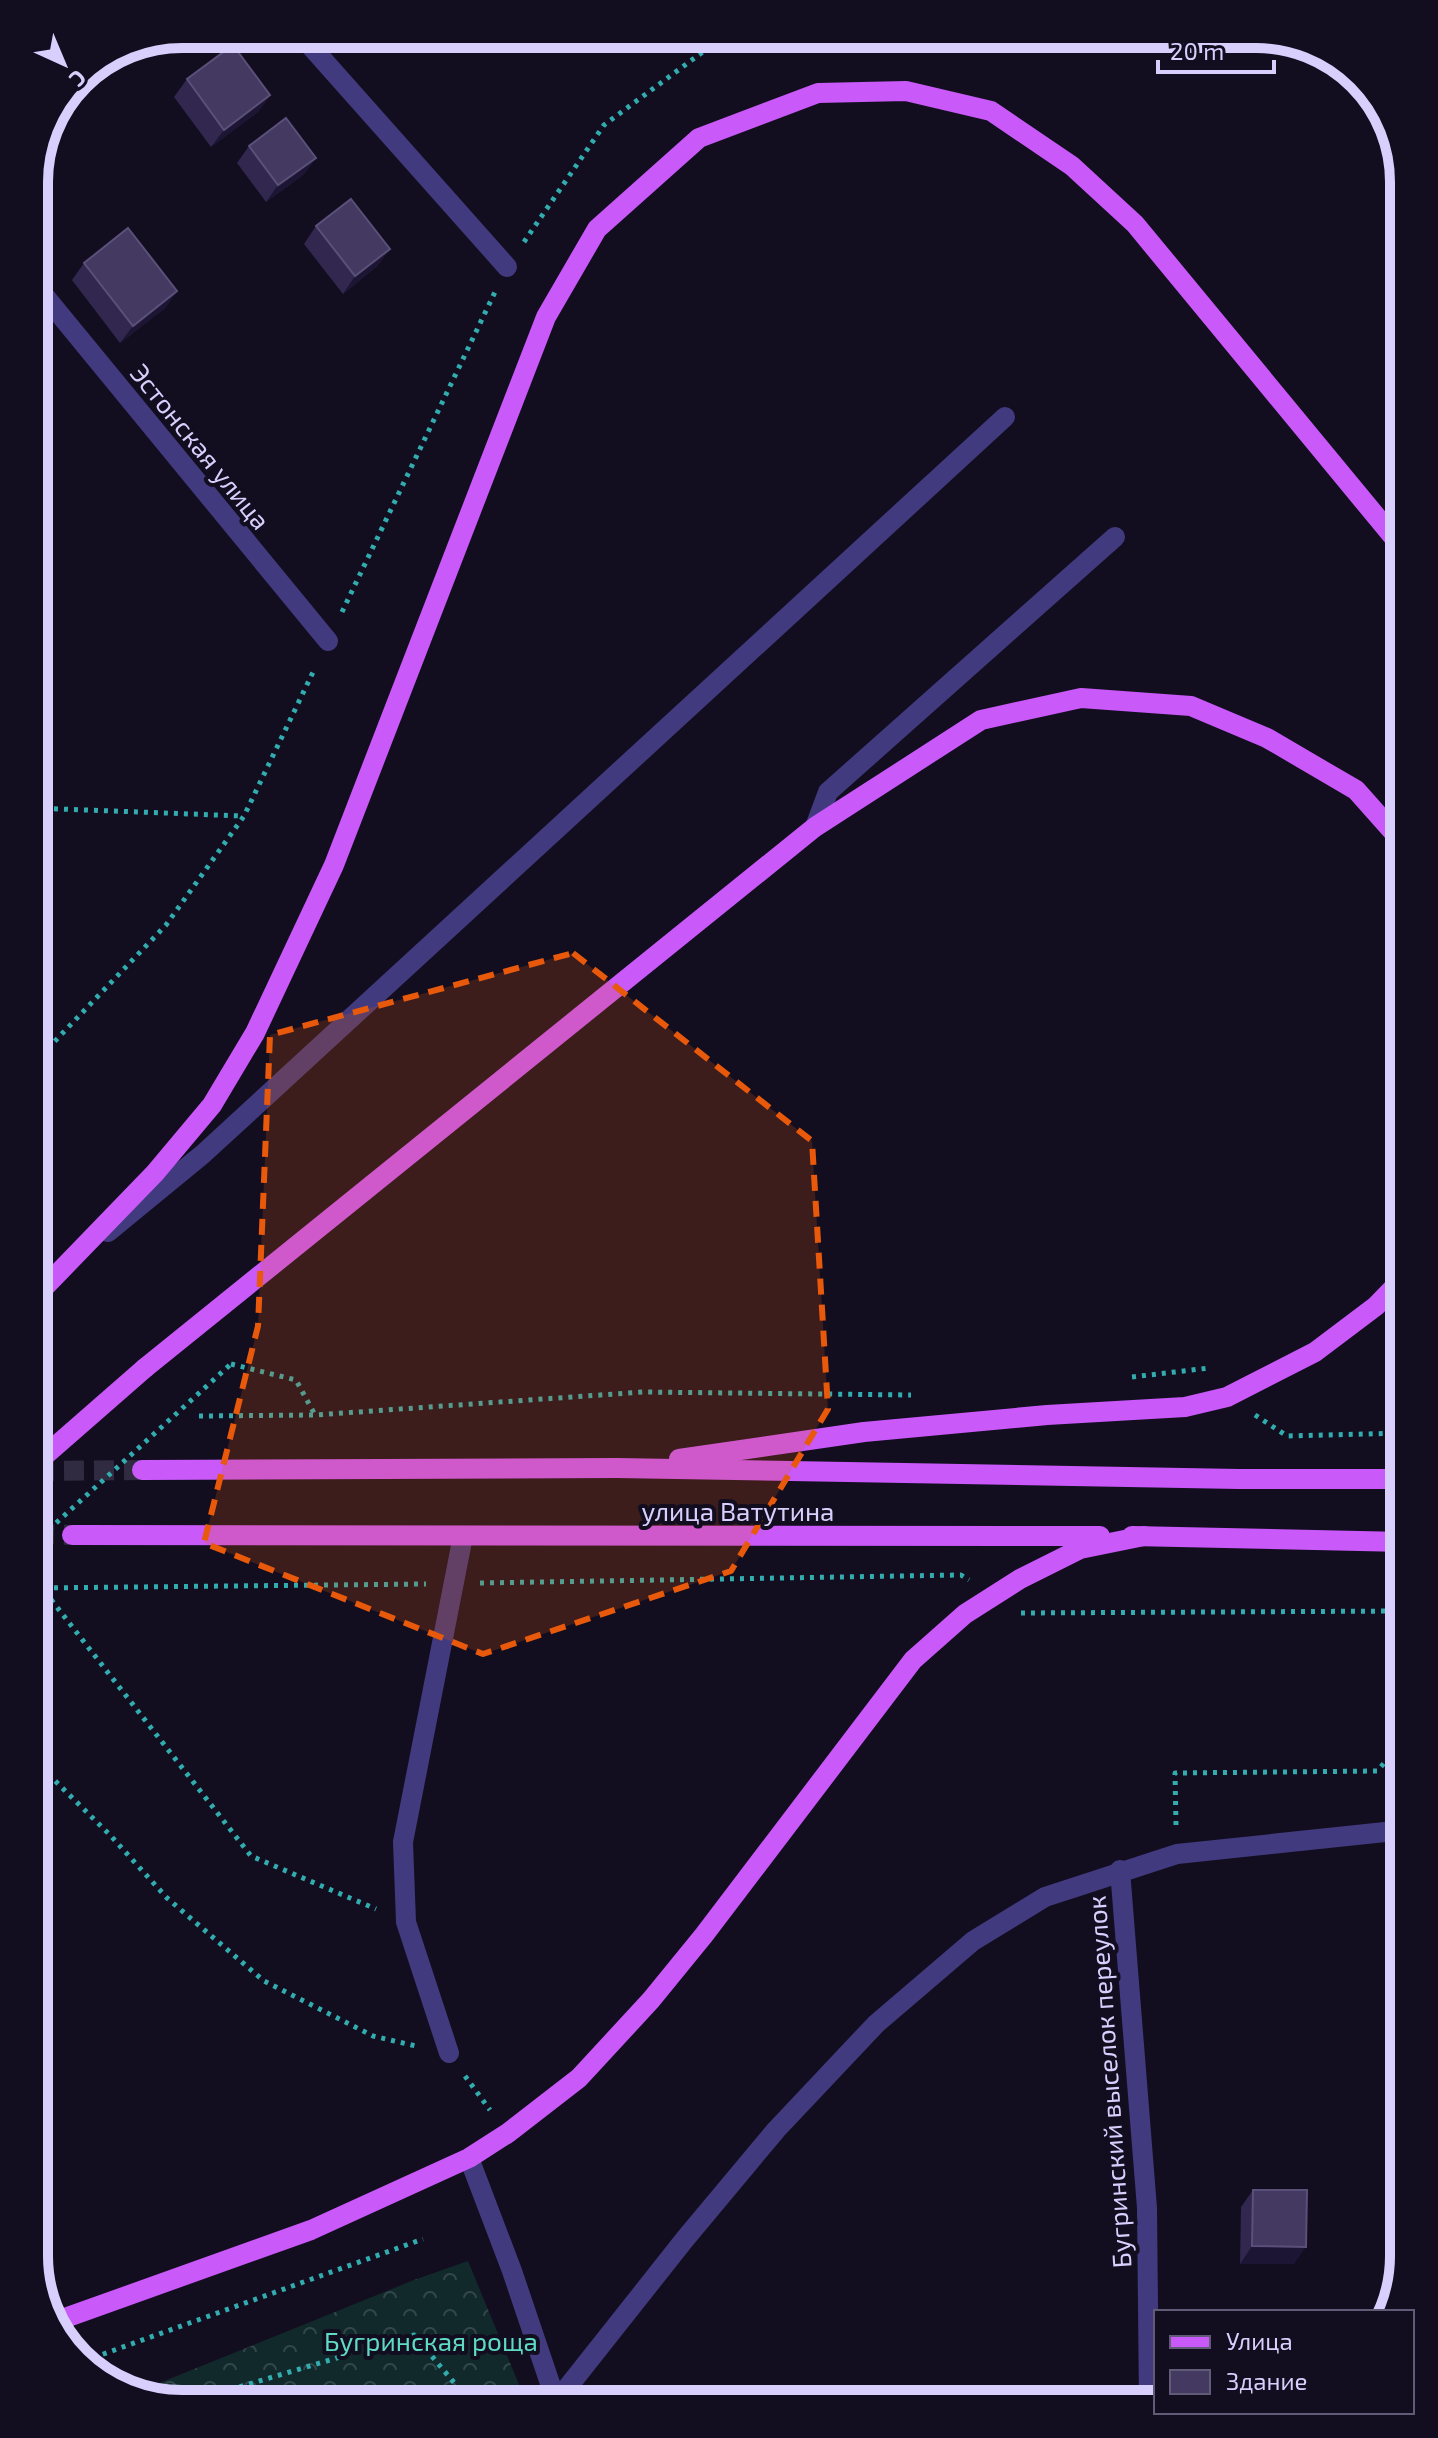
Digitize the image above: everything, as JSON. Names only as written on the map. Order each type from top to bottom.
[{"type":"main road","points":[[48,1284],[155,1173],[212,1105],[255,1033],[334,865],[546,317],[597,229],[699,138],[818,93],[906,91],[991,111],[1072,166],[1135,224],[1390,533]]},
{"type":"main road","points":[[48,1453],[145,1368],[815,827],[981,720],[1081,698],[1191,706],[1267,738],[1356,790],[1390,828]]},
{"type":"main road","points":[[617,1468],[864,1432],[1047,1415],[1185,1407],[1227,1397],[1315,1352],[1376,1306],[1390,1292]]},
{"type":"main road","name":"улица Ватутина","points":[[142,1470],[617,1468],[1390,1479]]},
{"type":"main road","name":"улица Ватутина","points":[[72,1535],[1144,1536],[1390,1542]]},
{"type":"main road","points":[[64,2318],[311,2230],[469,2158],[508,2133],[579,2078],[651,2000],[913,1660],[965,1614],[1020,1579],[1080,1549],[1144,1536]]},
{"type":"street","points":[[312,48],[507,267]]},
{"type":"street","name":"Эстонская улица","points":[[48,300],[328,641]]},
{"type":"street","points":[[64,1268],[203,1154],[1005,417]]},
{"type":"street","points":[[815,827],[828,792],[1115,537]]},
{"type":"street","points":[[449,2053],[406,1922],[403,1842],[463,1536]]},
{"type":"street","points":[[1120,1870],[1177,1854],[1390,1836]]},
{"type":"street","name":"Бугринский выселок переулок","points":[[566,2390],[766,2142],[876,2024],[973,1941],[1045,1897],[1120,1870],[1147,2208],[1149,2390]]},
{"type":"street","points":[[469,2158],[512,2271],[552,2390]]},
{"type":"path","points":[[48,1048],[166,925],[244,816],[507,267],[604,125],[708,48]]},
{"type":"path","points":[[48,809],[244,816]]},
{"type":"path","points":[[48,1530],[231,1364],[296,1380],[315,1415]]},
{"type":"path","points":[[1125,1378],[1217,1367],[1227,1397],[1287,1436],[1390,1433]]},
{"type":"path","points":[[199,1416],[315,1415],[643,1392],[924,1395]]},
{"type":"path","points":[[48,1588],[961,1575],[1022,1614],[1390,1611]]},
{"type":"path","points":[[48,1596],[251,1856],[406,1922]]},
{"type":"path","points":[[1177,1854],[1175,1773],[1377,1771],[1390,1757]]},
{"type":"path","points":[[48,1774],[110,1835],[167,1898],[264,1981],[373,2036],[449,2053],[508,2133]]},
{"type":"path","points":[[94,2357],[423,2239]]},
{"type":"path","points":[[229,2390],[414,2335],[460,2390]]},
{"type":"highlighted area","points":[[573,953],[812,1141],[828,1409],[731,1571],[483,1654],[204,1543],[258,1326],[270,1035]]},
{"type":"green space","name":"Бугринская роща","points":[[468,2261],[521,2390],[173,2390],[152,2386]]},
{"type":"building","points":[[229,48],[235,48],[270,95],[224,130],[187,79]]},
{"type":"building","points":[[286,118],[316,158],[278,185],[249,146]]},
{"type":"building","points":[[351,199],[390,249],[355,276],[316,226]]},
{"type":"building","points":[[128,228],[177,291],[133,326],[84,263]]},
{"type":"building","points":[[1253,2190],[1307,2190],[1306,2247],[1252,2246]]},
{"type":"tunnel","points":[[48,1471],[142,1470]]},
{"type":"tunnel","points":[[48,1534],[72,1535]]}]
